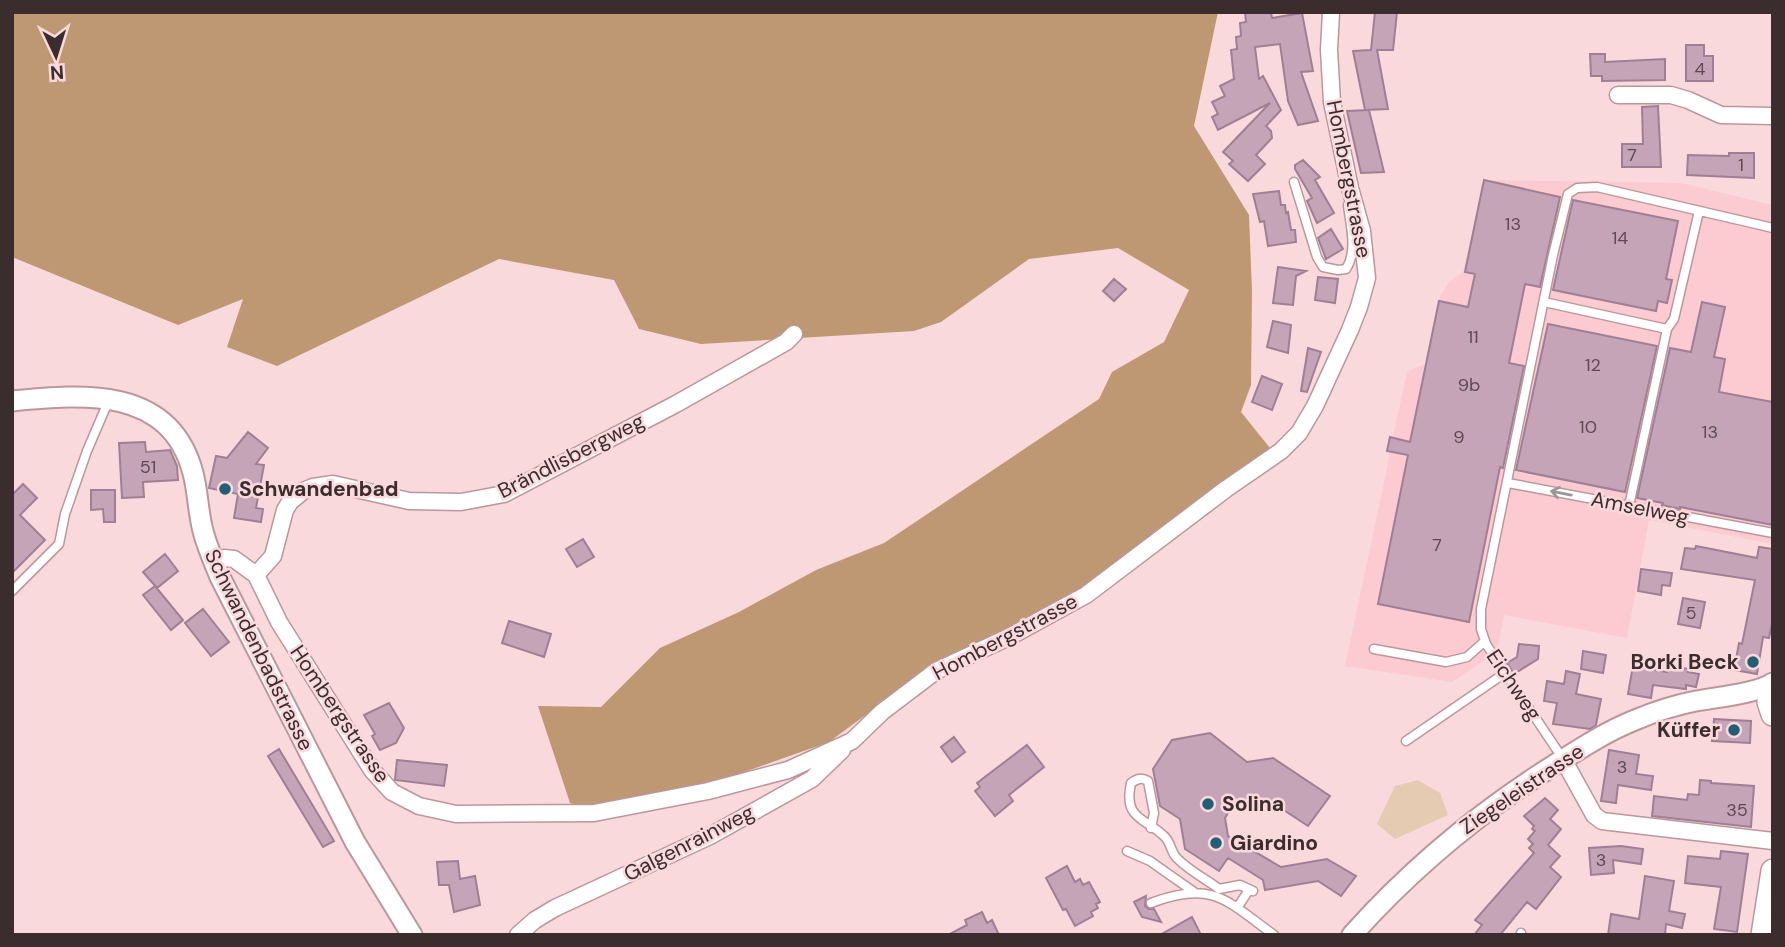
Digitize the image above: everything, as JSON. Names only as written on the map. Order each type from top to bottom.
[{"type":"main road","points":[[1763,935],[1771,900],[1773,871]]},
{"type":"street","name":"Hombergstrasse","points":[[256,575],[279,622],[372,769],[392,792],[419,806],[456,814],[594,813],[708,791],[788,770],[852,741],[882,712],[936,671],[1009,637],[1086,595],[1226,489],[1282,452],[1298,433],[1315,406],[1350,330],[1367,278],[1365,250],[1331,88],[1331,12]]},
{"type":"street","points":[[1618,95],[1671,95],[1721,115],[1773,116]]},
{"type":"street","name":"Brändlisbergweg","points":[[256,575],[273,556],[285,510],[303,491],[333,484],[409,501],[461,502],[504,494],[676,404],[786,342],[794,334]]},
{"type":"street","name":"Schwandenbadstrasse","points":[[12,401],[69,397],[110,399],[145,410],[164,422],[176,434],[192,472],[204,532],[214,561],[247,632],[355,842],[412,935]]},
{"type":"street","points":[[214,561],[234,559],[256,575]]},
{"type":"street","name":"Ziegeleistrasse","points":[[1352,935],[1376,908],[1441,846],[1479,816],[1599,738],[1652,714],[1694,701],[1772,697]]},
{"type":"street","name":"Galgenrainweg","points":[[518,935],[555,908],[710,836],[812,779],[852,741]]},
{"type":"street","points":[[1563,759],[1594,816],[1602,821],[1773,841]]},
{"type":"lane","points":[[1294,182],[1320,265],[1338,270],[1349,266],[1352,253],[1348,204],[1350,188]]},
{"type":"lane","name":"Eichweg","points":[[1563,759],[1485,641],[1481,629],[1481,609],[1568,194],[1577,188],[1597,187],[1773,228]]},
{"type":"lane","points":[[1629,506],[1667,329],[1674,319],[1699,211]]},
{"type":"lane","points":[[1544,302],[1667,329]]},
{"type":"lane","points":[[12,591],[59,544],[65,514],[86,451],[110,399]]},
{"type":"lane","name":"Amselweg","points":[[1508,483],[1773,533]]},
{"type":"lane","points":[[1374,649],[1446,662],[1466,657],[1485,641]]},
{"type":"lane","points":[[1406,741],[1505,673]]},
{"type":"lane","points":[[1151,828],[1154,813],[1148,781],[1137,779],[1131,783],[1129,791],[1131,810],[1136,818],[1151,828],[1166,838],[1177,858],[1219,888]]},
{"type":"lane","points":[[1127,851],[1150,861],[1194,892]]},
{"type":"lane","points":[[1208,893],[1219,888],[1240,885],[1251,891],[1237,908]]},
{"type":"lane","points":[[1151,903],[1173,895],[1208,893],[1225,899],[1274,935]]},
{"type":"shaded area","points":[[12,12],[1218,12],[1194,126],[1249,215],[1251,385],[1241,412],[1270,448],[1083,590],[1004,633],[936,663],[829,742],[708,785],[589,808],[570,803],[538,706],[601,707],[660,648],[739,612],[816,570],[884,543],[1099,399],[1112,372],[1164,342],[1189,290],[1118,248],[1029,259],[941,322],[914,331],[701,344],[639,329],[614,280],[499,259],[277,366],[227,347],[243,299],[178,325],[12,257]]},
{"type":"shaded area","points":[[1484,180],[1680,183],[1773,205],[1773,544],[1649,520],[1627,638],[1504,615],[1497,652],[1452,682],[1345,666],[1390,453],[1387,451],[1389,437],[1393,437],[1407,372],[1425,364],[1438,300],[1449,282],[1463,272]]},
{"type":"shaded area","points":[[1418,780],[1440,793],[1448,815],[1395,839],[1377,824],[1395,786]]},
{"type":"building","points":[[1245,12],[1271,12],[1272,18],[1302,13],[1313,71],[1301,72],[1318,121],[1298,125],[1288,101],[1280,44],[1255,47],[1259,79],[1263,76],[1281,110],[1266,126],[1271,131],[1272,138],[1256,155],[1265,164],[1248,181],[1229,164],[1233,161],[1223,152],[1270,103],[1218,130],[1212,117],[1218,114],[1212,102],[1225,96],[1220,86],[1234,79],[1231,50],[1237,49],[1236,37],[1241,36],[1240,23],[1246,22]]},
{"type":"building","points":[[1375,12],[1397,12],[1393,50],[1377,50],[1388,109],[1365,110],[1353,51],[1371,50]]},
{"type":"building","points":[[1686,45],[1704,45],[1704,56],[1713,56],[1713,81],[1686,81]]},
{"type":"building","points":[[1590,54],[1605,54],[1605,62],[1665,59],[1665,80],[1602,81],[1602,76],[1591,76]]},
{"type":"building","points":[[1658,106],[1661,167],[1622,167],[1622,144],[1643,144],[1642,107]]},
{"type":"building","points":[[1369,110],[1384,172],[1361,173],[1347,111]]},
{"type":"building","points":[[1729,153],[1754,153],[1754,178],[1687,175],[1688,155],[1729,156]]},
{"type":"building","points":[[1303,160],[1320,177],[1315,180],[1334,213],[1317,223],[1307,201],[1312,198],[1295,169],[1295,165]]},
{"type":"building","points":[[1484,180],[1560,197],[1540,287],[1525,284],[1509,363],[1524,366],[1503,468],[1500,467],[1469,622],[1378,604],[1408,455],[1387,451],[1390,437],[1410,442],[1439,301],[1468,307],[1475,274],[1465,272]]},
{"type":"building","points":[[1279,191],[1281,205],[1285,205],[1286,213],[1288,212],[1291,230],[1295,230],[1296,242],[1268,246],[1264,221],[1260,222],[1253,194]]},
{"type":"building","points":[[1573,200],[1678,221],[1666,279],[1672,280],[1667,303],[1658,301],[1656,311],[1553,290]]},
{"type":"building","points":[[1331,229],[1343,249],[1326,259],[1318,238]]},
{"type":"building","points":[[1278,267],[1306,271],[1296,276],[1293,305],[1273,303]]},
{"type":"building","points":[[1318,277],[1338,279],[1335,303],[1315,300]]},
{"type":"building","points":[[1114,279],[1126,289],[1114,301],[1103,291]]},
{"type":"building","points":[[1702,302],[1725,307],[1714,357],[1725,359],[1719,392],[1773,402],[1773,525],[1680,509],[1637,498],[1670,348],[1691,352]]},
{"type":"building","points":[[1273,321],[1291,325],[1288,353],[1267,347]]},
{"type":"building","points":[[1548,324],[1657,346],[1625,492],[1516,470]]},
{"type":"building","points":[[1308,348],[1321,352],[1307,392],[1301,391]]},
{"type":"building","points":[[1262,376],[1282,384],[1272,410],[1252,402]]},
{"type":"building","points":[[248,432],[268,448],[256,464],[264,465],[256,508],[263,509],[261,522],[234,518],[238,494],[209,488],[216,456],[227,458]]},
{"type":"building","points":[[145,442],[146,452],[170,450],[177,466],[178,480],[143,482],[144,497],[122,498],[119,443]]},
{"type":"building","points":[[23,484],[37,498],[20,515],[45,540],[12,573],[12,495]]},
{"type":"building","points":[[91,490],[115,490],[115,522],[104,522],[103,509],[91,510]]},
{"type":"building","points":[[583,539],[594,557],[577,567],[566,549]]},
{"type":"building","points":[[1696,546],[1757,558],[1759,547],[1773,549],[1773,619],[1769,638],[1763,637],[1757,674],[1734,670],[1755,580],[1681,569],[1685,548],[1695,549]]},
{"type":"building","points":[[165,554],[178,571],[157,588],[143,572]]},
{"type":"building","points":[[1641,569],[1672,573],[1670,586],[1662,585],[1661,595],[1638,591]]},
{"type":"building","points":[[155,586],[183,620],[171,630],[143,595]]},
{"type":"building","points":[[1683,598],[1705,602],[1700,628],[1678,624]]},
{"type":"building","points":[[203,609],[229,642],[211,656],[185,623]]},
{"type":"building","points":[[509,621],[551,634],[544,657],[502,643]]},
{"type":"building","points":[[1519,644],[1539,646],[1538,659],[1514,674],[1507,663],[1517,657]]},
{"type":"building","points":[[1583,651],[1606,655],[1603,673],[1581,669]]},
{"type":"building","points":[[1633,666],[1667,672],[1668,666],[1689,669],[1688,672],[1699,674],[1696,687],[1686,685],[1686,689],[1653,685],[1651,698],[1628,694]]},
{"type":"building","points":[[1566,671],[1580,674],[1576,694],[1601,699],[1596,725],[1590,729],[1553,724],[1557,703],[1544,701],[1547,681],[1564,684]]},
{"type":"building","points":[[389,703],[404,728],[396,743],[380,750],[372,736],[375,734],[364,715]]},
{"type":"building","points":[[1714,719],[1751,721],[1750,743],[1712,741]]},
{"type":"building","name":"Solina","points":[[1210,733],[1247,762],[1273,758],[1330,796],[1308,826],[1270,801],[1231,808],[1225,818],[1228,836],[1281,867],[1327,859],[1356,876],[1341,896],[1318,881],[1265,890],[1263,880],[1228,858],[1219,871],[1185,849],[1180,819],[1160,806],[1153,769],[1172,740]]},
{"type":"building","points":[[954,737],[965,752],[952,762],[941,747]]},
{"type":"building","points":[[1027,745],[1044,767],[1009,795],[1013,801],[995,816],[975,791],[980,787],[977,783]]},
{"type":"building","points":[[279,749],[334,841],[323,847],[268,756]]},
{"type":"building","points":[[1609,750],[1639,755],[1636,774],[1653,776],[1651,790],[1618,785],[1616,803],[1601,801]]},
{"type":"building","points":[[397,760],[447,765],[444,786],[395,780]]},
{"type":"building","points":[[1700,780],[1754,786],[1751,827],[1652,816],[1654,796],[1687,800],[1688,794],[1699,795]]},
{"type":"building","points":[[1545,798],[1558,810],[1550,819],[1561,829],[1548,845],[1560,856],[1550,867],[1561,877],[1536,909],[1527,902],[1500,935],[1474,935],[1482,925],[1475,920],[1534,853],[1529,848],[1533,844],[1528,839],[1535,831],[1532,829],[1534,826],[1524,816]]},
{"type":"building","points":[[1621,846],[1643,849],[1641,864],[1613,860],[1614,873],[1591,875],[1589,848]]},
{"type":"building","points":[[1721,851],[1748,854],[1737,932],[1714,929],[1721,887],[1685,883],[1688,856],[1720,859]]},
{"type":"building","points":[[458,861],[460,879],[475,876],[480,905],[454,912],[449,885],[439,885],[437,862]]},
{"type":"building","points":[[1067,866],[1075,882],[1080,879],[1083,885],[1089,882],[1100,902],[1096,904],[1098,908],[1091,912],[1093,916],[1075,926],[1046,878]]},
{"type":"building","points":[[1645,876],[1674,881],[1669,911],[1685,914],[1682,928],[1666,924],[1665,935],[1608,935],[1611,914],[1639,919]]},
{"type":"building","points":[[1146,896],[1145,906],[1154,909],[1161,922],[1142,917],[1134,902]]},
{"type":"building","points":[[982,912],[987,923],[992,920],[999,935],[948,935],[967,925],[965,920]]},
{"type":"building","points":[[1192,917],[1201,935],[1160,935]]},
{"type":"place","name":"Schwandenbad","points":[[225,489]]},
{"type":"place","name":"Borki Beck","points":[[1753,662]]},
{"type":"place","name":"Küffer","points":[[1734,730]]},
{"type":"place","name":"Solina","points":[[1208,804]]},
{"type":"place","name":"Giardino","points":[[1216,843]]}]
